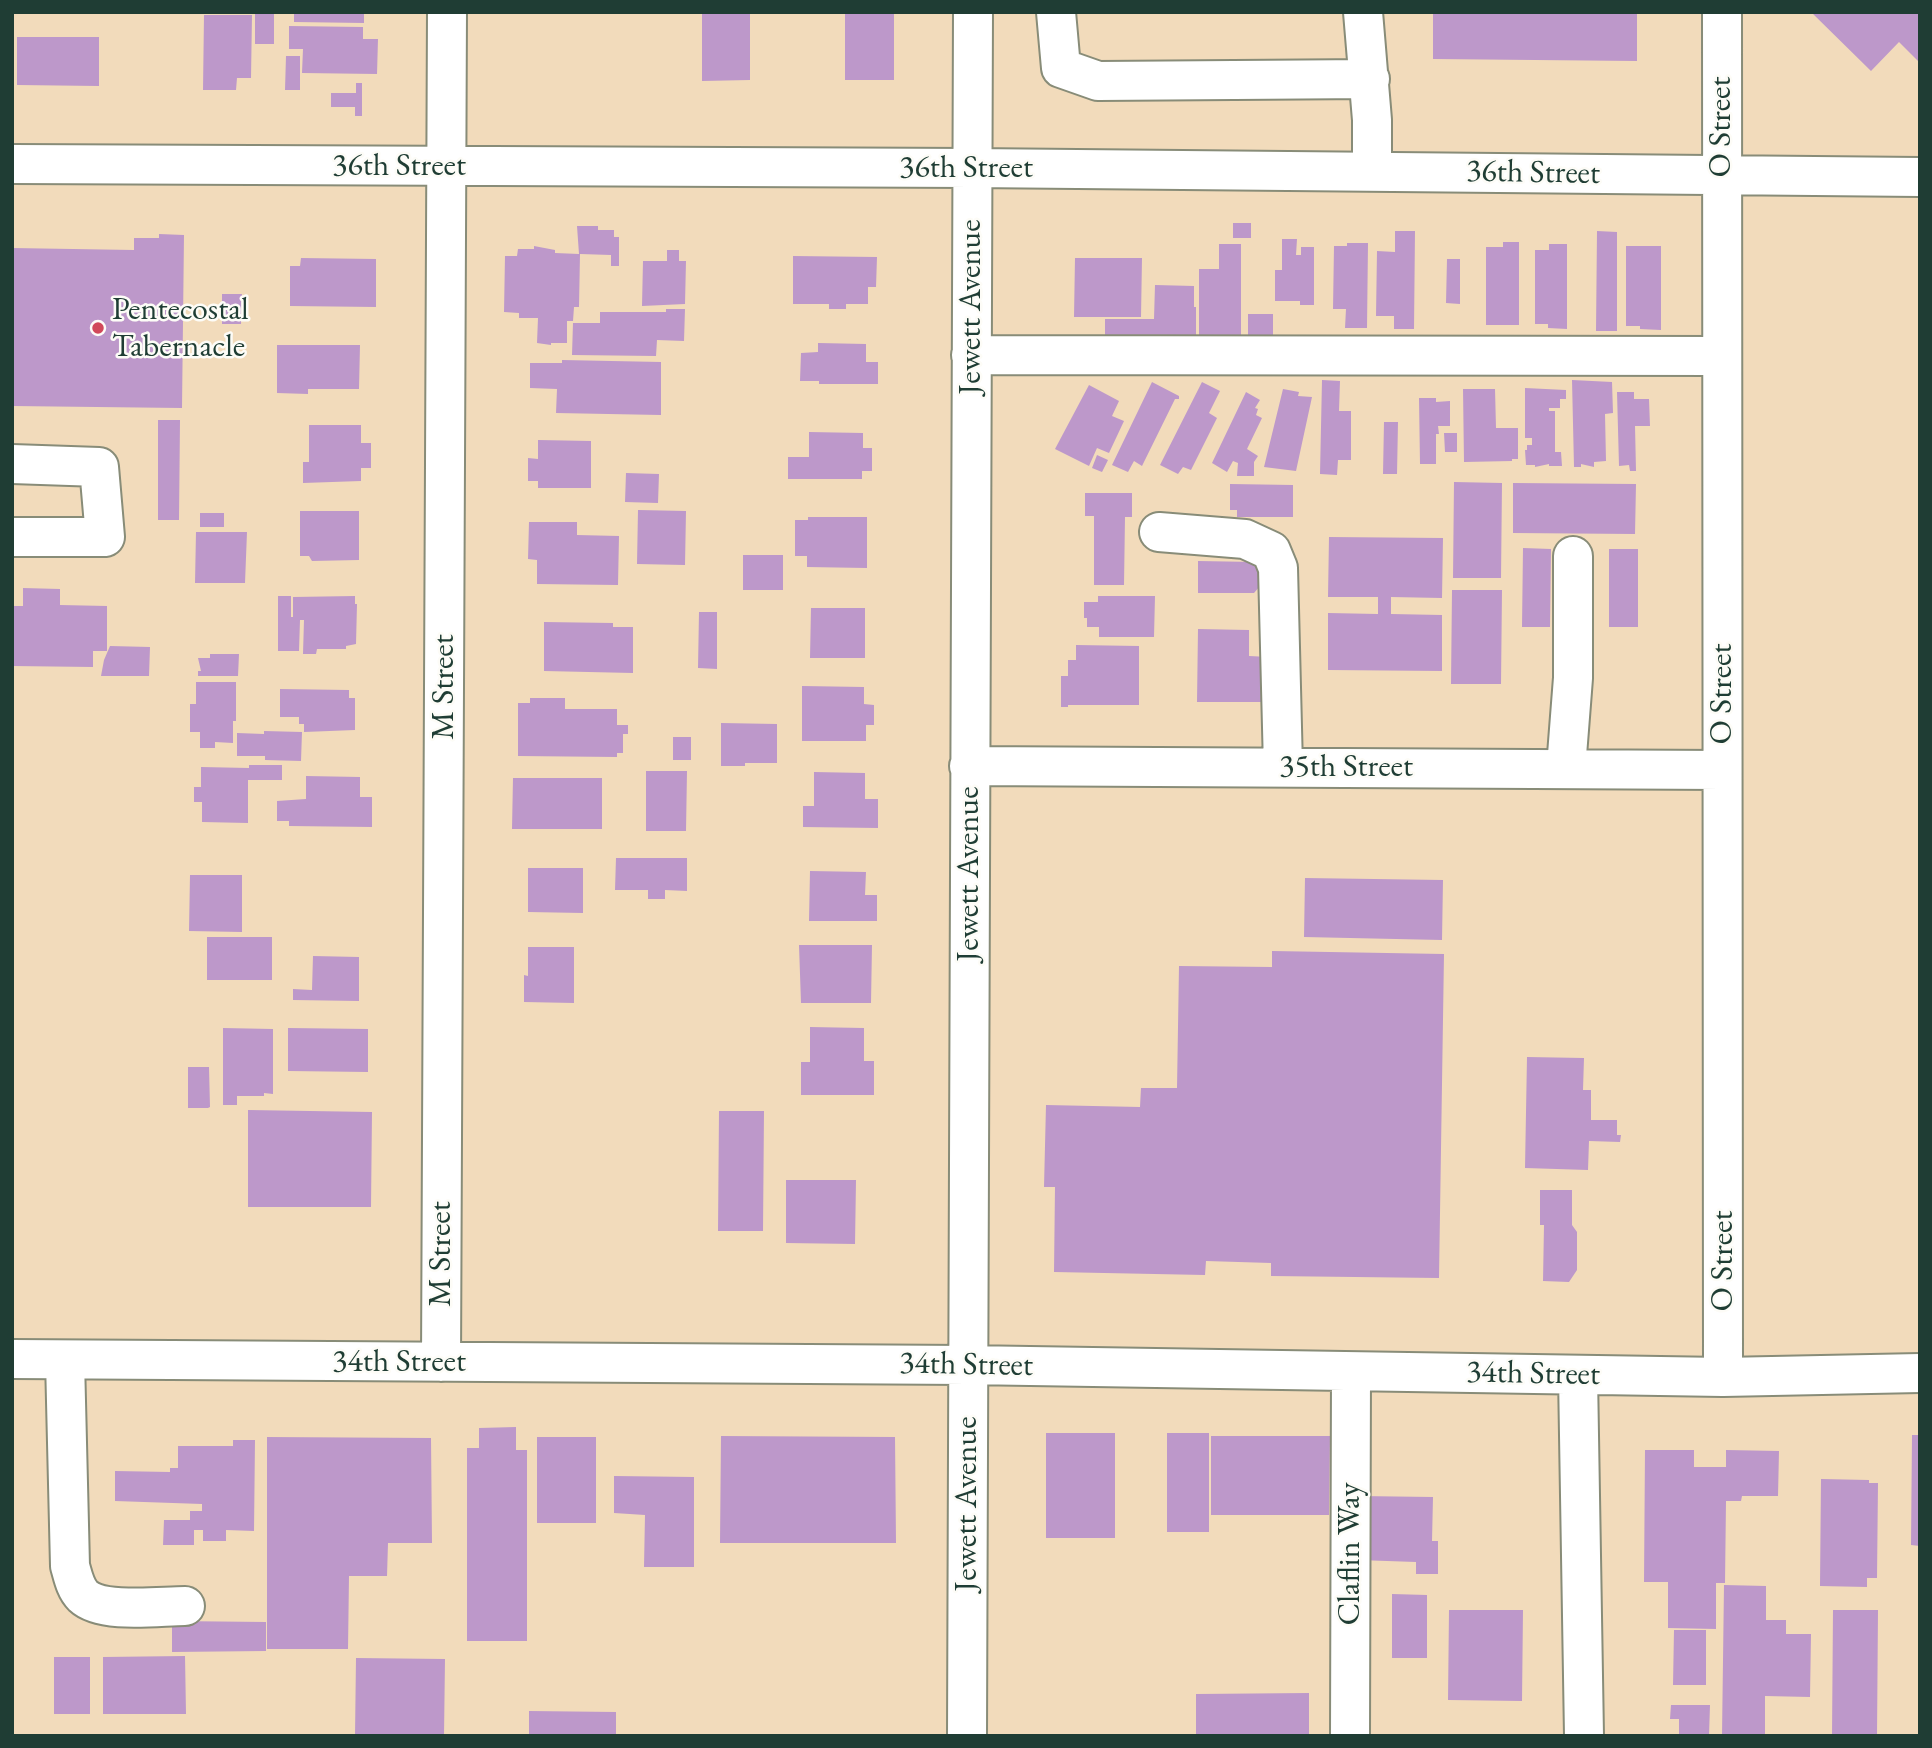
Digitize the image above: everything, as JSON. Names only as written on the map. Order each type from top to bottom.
[{"type":"street","name":"M Street","points":[[441,1362],[447,12]]},
{"type":"street","name":"Jewett Avenue","points":[[967,1736],[973,12]]},
{"type":"street","points":[[1056,12],[1061,68],[1098,81],[1370,79]]},
{"type":"street","points":[[1363,12],[1370,79],[1372,172]]},
{"type":"street","name":"O Street","points":[[1722,12],[1723,1377]]},
{"type":"street","name":"36th Street","points":[[12,164],[972,168],[1920,177]]},
{"type":"street","points":[[971,355],[1721,356]]},
{"type":"street","points":[[12,464],[99,467],[105,537],[12,537]]},
{"type":"street","points":[[1159,532],[1245,539],[1271,551],[1278,568],[1280,601],[1283,767]]},
{"type":"street","points":[[1566,768],[1573,678],[1573,556]]},
{"type":"street","name":"35th Street","points":[[970,766],[1722,770]]},
{"type":"street","name":"34th Street","points":[[12,1359],[967,1365],[1723,1377],[1920,1373]]},
{"type":"street","points":[[65,1360],[70,1566],[74,1581],[82,1595],[95,1605],[185,1606]]},
{"type":"street","name":"Claflin Way","points":[[1350,1736],[1351,1372]]},
{"type":"street","points":[[1578,1375],[1584,1736]]},
{"type":"building","points":[[255,12],[274,12],[274,44],[255,44]]},
{"type":"building","points":[[294,12],[364,12],[364,23],[294,22]]},
{"type":"building","points":[[702,12],[750,12],[750,80],[702,81]]},
{"type":"building","points":[[845,12],[894,12],[894,80],[845,80]]},
{"type":"building","points":[[1433,12],[1637,12],[1637,61],[1433,59]]},
{"type":"building","points":[[1811,12],[1920,12],[1920,63],[1899,42],[1871,71]]},
{"type":"building","points":[[204,15],[252,15],[251,78],[237,78],[236,90],[203,90]]},
{"type":"building","points":[[289,26],[363,27],[363,39],[378,39],[377,74],[302,73],[303,49],[289,49]]},
{"type":"building","points":[[17,37],[99,37],[99,86],[17,85]]},
{"type":"building","points":[[286,56],[300,56],[300,90],[285,90]]},
{"type":"building","points":[[356,83],[362,83],[362,116],[355,116],[355,107],[331,107],[331,93],[356,93]]},
{"type":"building","points":[[1233,223],[1251,223],[1251,238],[1233,238]]},
{"type":"building","points":[[577,226],[598,226],[598,230],[614,230],[614,237],[619,237],[619,266],[611,266],[611,255],[580,254],[579,307],[574,307],[573,321],[567,321],[567,343],[537,343],[538,318],[519,318],[519,313],[504,312],[505,256],[517,256],[518,249],[534,249],[534,246],[555,250],[555,253],[579,254]]},
{"type":"building","points":[[1395,231],[1415,231],[1414,329],[1394,329],[1394,316],[1376,316],[1377,251],[1395,252]]},
{"type":"building","points":[[1597,231],[1617,232],[1617,331],[1596,331]]},
{"type":"building","name":"Pentecostal Tabernacle","points":[[159,234],[184,235],[182,408],[12,406],[12,248],[134,250],[134,238],[159,238]]},
{"type":"building","points":[[1282,239],[1297,239],[1296,255],[1301,255],[1301,247],[1314,247],[1314,305],[1300,305],[1300,301],[1275,301],[1275,270],[1282,270]]},
{"type":"building","points":[[1503,242],[1519,242],[1519,325],[1486,325],[1486,247],[1503,247]]},
{"type":"building","points":[[1347,243],[1368,243],[1367,328],[1345,328],[1346,309],[1333,309],[1334,246],[1347,246]]},
{"type":"building","points":[[1219,244],[1241,244],[1241,345],[1199,345],[1199,269],[1219,269]]},
{"type":"building","points":[[1549,244],[1567,244],[1567,329],[1535,324],[1535,250],[1549,250]]},
{"type":"building","points":[[1626,246],[1661,246],[1661,330],[1626,326]]},
{"type":"building","points":[[667,250],[679,250],[679,261],[686,261],[685,304],[642,306],[643,261],[667,261]]},
{"type":"building","points":[[793,256],[877,257],[876,287],[868,287],[868,304],[846,304],[846,309],[829,309],[829,304],[793,304]]},
{"type":"building","points":[[301,258],[376,259],[376,307],[290,306],[290,266],[300,266]]},
{"type":"building","points":[[1075,258],[1142,258],[1141,317],[1074,317]]},
{"type":"building","points":[[1447,259],[1460,259],[1460,304],[1446,303]]},
{"type":"building","points":[[1155,285],[1194,286],[1196,343],[1105,340],[1105,319],[1154,319]]},
{"type":"building","points":[[222,294],[242,294],[241,324],[222,324]]},
{"type":"building","points":[[666,309],[685,309],[684,341],[657,340],[656,356],[572,355],[573,323],[600,323],[600,312],[666,312]]},
{"type":"building","points":[[1248,314],[1273,314],[1273,350],[1248,350]]},
{"type":"building","points":[[818,343],[866,344],[866,362],[878,362],[878,384],[819,384],[819,381],[800,381],[801,353],[818,352]]},
{"type":"building","points":[[277,345],[360,345],[359,389],[308,389],[308,394],[277,393]]},
{"type":"building","points":[[562,360],[661,362],[661,415],[556,413],[557,389],[530,388],[530,363],[562,363]]},
{"type":"building","points":[[1322,380],[1340,381],[1339,411],[1351,411],[1351,460],[1338,460],[1337,475],[1320,474]]},
{"type":"building","points":[[1572,380],[1612,382],[1613,413],[1605,414],[1606,461],[1594,462],[1594,467],[1581,464],[1581,467],[1574,467]]},
{"type":"building","points":[[1152,382],[1179,396],[1179,399],[1175,399],[1142,466],[1134,461],[1128,472],[1112,465]]},
{"type":"building","points":[[1202,382],[1220,391],[1209,413],[1217,418],[1191,470],[1183,467],[1178,474],[1160,465]]},
{"type":"building","points":[[1089,385],[1119,401],[1112,416],[1124,421],[1109,453],[1097,448],[1089,466],[1055,449]]},
{"type":"building","points":[[1525,388],[1566,390],[1566,399],[1560,399],[1560,408],[1549,408],[1549,411],[1555,411],[1555,452],[1561,452],[1562,466],[1526,465],[1525,450],[1527,445],[1532,445],[1532,438],[1525,438]]},
{"type":"building","points":[[1283,389],[1299,392],[1298,396],[1312,397],[1296,471],[1264,467]]},
{"type":"building","points":[[1463,389],[1495,389],[1496,428],[1518,428],[1518,459],[1464,462]]},
{"type":"building","points":[[1246,392],[1260,400],[1255,408],[1258,409],[1256,415],[1262,418],[1247,449],[1258,456],[1254,462],[1254,476],[1237,476],[1238,463],[1233,461],[1227,472],[1212,463]]},
{"type":"building","points":[[1617,392],[1634,392],[1634,399],[1649,399],[1650,426],[1635,426],[1636,471],[1630,471],[1629,465],[1619,466]]},
{"type":"building","points":[[1419,398],[1436,398],[1436,402],[1450,401],[1450,426],[1438,426],[1439,434],[1436,434],[1436,464],[1420,464]]},
{"type":"building","points":[[158,420],[180,420],[179,520],[158,520]]},
{"type":"building","points":[[1384,422],[1398,422],[1397,474],[1383,474]]},
{"type":"building","points":[[309,425],[361,425],[361,443],[371,443],[371,468],[361,468],[361,481],[303,483],[303,462],[309,462]]},
{"type":"building","points":[[809,432],[863,433],[863,448],[872,448],[872,471],[862,471],[862,479],[788,479],[788,457],[809,457]]},
{"type":"building","points":[[1444,433],[1457,433],[1457,452],[1445,452]]},
{"type":"building","points":[[538,440],[591,441],[591,488],[538,488],[538,481],[528,481],[528,458],[538,459]]},
{"type":"building","points":[[1097,455],[1108,460],[1102,472],[1092,468]]},
{"type":"building","points":[[626,473],[659,474],[658,503],[625,502]]},
{"type":"building","points":[[1454,482],[1502,483],[1501,578],[1453,578]]},
{"type":"building","points":[[1513,483],[1636,484],[1635,534],[1513,533]]},
{"type":"building","points":[[1230,484],[1293,485],[1293,517],[1237,517],[1237,510],[1230,510]]},
{"type":"building","points":[[1085,493],[1132,493],[1132,517],[1125,517],[1124,585],[1094,585],[1094,516],[1085,516]]},
{"type":"building","points":[[638,510],[686,511],[685,565],[637,564]]},
{"type":"building","points":[[300,511],[359,511],[359,560],[312,561],[309,556],[300,556]]},
{"type":"building","points":[[200,513],[224,513],[224,527],[200,527]]},
{"type":"building","points":[[808,517],[867,517],[867,568],[807,567],[807,556],[795,556],[795,520],[808,520]]},
{"type":"building","points":[[529,522],[577,522],[577,535],[619,536],[618,585],[537,584],[537,560],[528,559]]},
{"type":"building","points":[[196,532],[247,532],[245,583],[195,583]]},
{"type":"building","points":[[1329,537],[1443,538],[1442,598],[1391,597],[1391,614],[1442,615],[1442,671],[1328,670],[1328,613],[1378,614],[1378,597],[1328,597]]},
{"type":"building","points":[[1523,548],[1551,549],[1550,627],[1522,627]]},
{"type":"building","points":[[1609,549],[1638,549],[1638,627],[1609,627]]},
{"type":"building","points":[[743,555],[783,555],[783,590],[743,590]]},
{"type":"building","points":[[1198,561],[1255,562],[1260,568],[1260,586],[1254,593],[1198,593]]},
{"type":"building","points":[[23,588],[60,589],[60,605],[107,606],[107,651],[93,651],[93,667],[12,666],[12,606],[23,606]]},
{"type":"building","points":[[1452,590],[1502,590],[1501,684],[1451,684]]},
{"type":"building","points":[[278,596],[291,596],[293,617],[293,597],[355,596],[356,644],[346,646],[346,649],[317,649],[316,654],[303,654],[304,620],[300,620],[299,651],[278,651]]},
{"type":"building","points":[[1098,596],[1155,596],[1154,637],[1099,637],[1099,627],[1087,627],[1087,618],[1084,618],[1084,602],[1098,602]]},
{"type":"building","points":[[811,608],[865,608],[865,658],[810,658]]},
{"type":"building","points":[[699,612],[717,612],[717,669],[698,668]]},
{"type":"building","points":[[544,622],[613,623],[613,627],[633,627],[633,673],[544,671]]},
{"type":"building","points":[[1198,629],[1249,630],[1249,656],[1269,657],[1269,702],[1197,702]]},
{"type":"building","points":[[1076,645],[1139,646],[1139,705],[1061,707],[1061,676],[1068,676],[1068,660],[1076,660]]},
{"type":"building","points":[[110,646],[150,647],[149,676],[101,676]]},
{"type":"building","points":[[210,654],[239,654],[238,676],[198,676],[198,671],[201,671],[198,658],[210,658]]},
{"type":"building","points":[[196,682],[236,682],[233,743],[215,742],[215,748],[200,748],[200,732],[190,732],[190,704],[196,704]]},
{"type":"building","points":[[802,686],[864,687],[864,704],[874,705],[874,725],[866,725],[866,741],[802,741]]},
{"type":"building","points":[[280,689],[349,690],[349,698],[355,698],[355,730],[304,732],[304,724],[299,724],[299,717],[280,717]]},
{"type":"building","points":[[530,698],[565,698],[565,709],[617,709],[617,725],[628,725],[628,734],[623,734],[623,753],[617,753],[617,757],[518,756],[518,703],[530,703]]},
{"type":"building","points":[[721,723],[777,724],[777,763],[721,766]]},
{"type":"building","points":[[264,731],[302,732],[301,761],[265,760],[265,756],[237,756],[237,733],[264,734]]},
{"type":"building","points":[[673,737],[691,737],[691,760],[673,760]]},
{"type":"building","points":[[249,765],[282,765],[282,780],[248,780],[248,823],[202,822],[202,802],[194,802],[194,787],[201,787],[201,767],[249,768]]},
{"type":"building","points":[[646,771],[687,771],[686,831],[646,831]]},
{"type":"building","points":[[814,772],[865,773],[865,799],[878,799],[878,828],[803,827],[803,806],[814,806]]},
{"type":"building","points":[[306,776],[360,777],[360,797],[372,797],[372,827],[289,826],[289,821],[277,821],[277,801],[306,799]]},
{"type":"building","points":[[513,778],[602,778],[602,829],[512,829]]},
{"type":"building","points":[[616,858],[687,858],[687,891],[665,890],[665,899],[648,899],[648,890],[615,890]]},
{"type":"building","points":[[528,868],[583,868],[583,913],[528,912]]},
{"type":"building","points":[[810,871],[866,872],[865,895],[877,895],[877,921],[809,921]]},
{"type":"building","points":[[190,875],[242,875],[242,932],[189,931]]},
{"type":"building","points":[[1305,878],[1443,880],[1442,940],[1304,937]]},
{"type":"building","points":[[207,937],[272,937],[272,980],[207,980]]},
{"type":"building","points":[[799,945],[872,945],[871,1003],[801,1003]]},
{"type":"building","points":[[528,947],[574,947],[574,1003],[524,1002],[524,975],[528,976]]},
{"type":"building","points":[[1272,951],[1444,954],[1439,1278],[1271,1276],[1271,1263],[1206,1261],[1205,1275],[1054,1272],[1055,1187],[1044,1187],[1046,1105],[1140,1107],[1141,1088],[1177,1088],[1179,966],[1272,967]]},
{"type":"building","points":[[313,956],[359,957],[359,1001],[293,1000],[293,989],[312,990]]},
{"type":"building","points":[[810,1027],[864,1028],[864,1061],[874,1061],[874,1095],[801,1095],[801,1062],[810,1062]]},
{"type":"building","points":[[223,1028],[273,1029],[273,1094],[237,1096],[237,1105],[223,1105]]},
{"type":"building","points":[[288,1028],[368,1029],[368,1072],[288,1071]]},
{"type":"building","points":[[1527,1057],[1584,1058],[1583,1090],[1591,1090],[1591,1120],[1617,1120],[1617,1135],[1621,1135],[1620,1142],[1589,1141],[1588,1170],[1525,1168]]},
{"type":"building","points":[[188,1067],[209,1067],[210,1107],[188,1108]]},
{"type":"building","points":[[248,1110],[372,1112],[371,1207],[248,1207]]},
{"type":"building","points":[[719,1111],[764,1111],[763,1231],[718,1231]]},
{"type":"building","points":[[786,1180],[856,1180],[855,1244],[786,1243]]},
{"type":"building","points":[[1540,1190],[1572,1190],[1572,1225],[1577,1232],[1577,1270],[1569,1282],[1543,1281],[1544,1225],[1540,1225]]},
{"type":"building","points":[[516,1427],[516,1450],[527,1450],[527,1641],[467,1641],[467,1448],[479,1448],[479,1428]]},
{"type":"building","points":[[1046,1433],[1115,1433],[1115,1538],[1046,1538]]},
{"type":"building","points":[[1167,1433],[1209,1433],[1209,1532],[1167,1532]]},
{"type":"building","points":[[1912,1435],[1920,1435],[1920,1546],[1911,1545]]},
{"type":"building","points":[[721,1436],[895,1437],[896,1543],[720,1543]]},
{"type":"building","points":[[1211,1436],[1330,1436],[1329,1515],[1211,1515]]},
{"type":"building","points":[[267,1437],[431,1438],[432,1543],[388,1543],[387,1576],[349,1576],[348,1649],[267,1649]]},
{"type":"building","points":[[537,1437],[596,1437],[596,1523],[537,1523]]},
{"type":"building","points":[[233,1440],[255,1440],[254,1531],[226,1530],[226,1541],[203,1541],[203,1530],[194,1530],[194,1545],[163,1545],[164,1520],[190,1520],[190,1511],[202,1511],[202,1504],[115,1501],[115,1471],[170,1472],[170,1468],[178,1468],[178,1446],[233,1446]]},
{"type":"building","points":[[1645,1450],[1694,1450],[1694,1467],[1726,1467],[1726,1450],[1779,1451],[1778,1496],[1742,1496],[1741,1501],[1726,1501],[1725,1583],[1716,1583],[1716,1629],[1668,1628],[1668,1582],[1644,1582]]},
{"type":"building","points":[[614,1476],[694,1477],[694,1567],[644,1567],[645,1515],[614,1513]]},
{"type":"building","points":[[1821,1479],[1869,1480],[1869,1483],[1878,1483],[1877,1578],[1867,1578],[1867,1587],[1820,1586]]},
{"type":"building","points":[[1358,1496],[1433,1497],[1432,1541],[1438,1541],[1438,1574],[1416,1574],[1416,1562],[1358,1560]]},
{"type":"building","points":[[1724,1585],[1766,1586],[1766,1620],[1786,1620],[1786,1634],[1811,1634],[1810,1697],[1765,1696],[1765,1736],[1722,1736]]},
{"type":"building","points":[[1392,1594],[1427,1595],[1427,1658],[1392,1658]]},
{"type":"building","points":[[1449,1610],[1523,1610],[1522,1701],[1448,1700]]},
{"type":"building","points":[[1833,1610],[1878,1610],[1877,1736],[1832,1736]]},
{"type":"building","points":[[172,1621],[266,1622],[266,1651],[172,1652]]},
{"type":"building","points":[[1674,1630],[1706,1630],[1706,1685],[1673,1685]]},
{"type":"building","points":[[185,1656],[186,1714],[103,1714],[103,1657]]},
{"type":"building","points":[[54,1657],[90,1657],[90,1714],[54,1714]]},
{"type":"building","points":[[356,1658],[445,1659],[444,1736],[355,1736]]},
{"type":"building","points":[[1309,1693],[1309,1736],[1196,1736],[1196,1694]]},
{"type":"building","points":[[1671,1705],[1710,1705],[1709,1736],[1679,1736],[1679,1719],[1670,1719]]},
{"type":"building","points":[[529,1711],[616,1712],[616,1736],[529,1736]]},
{"type":"place","name":"Pentecostal Tabernacle","points":[[98,328]]}]
